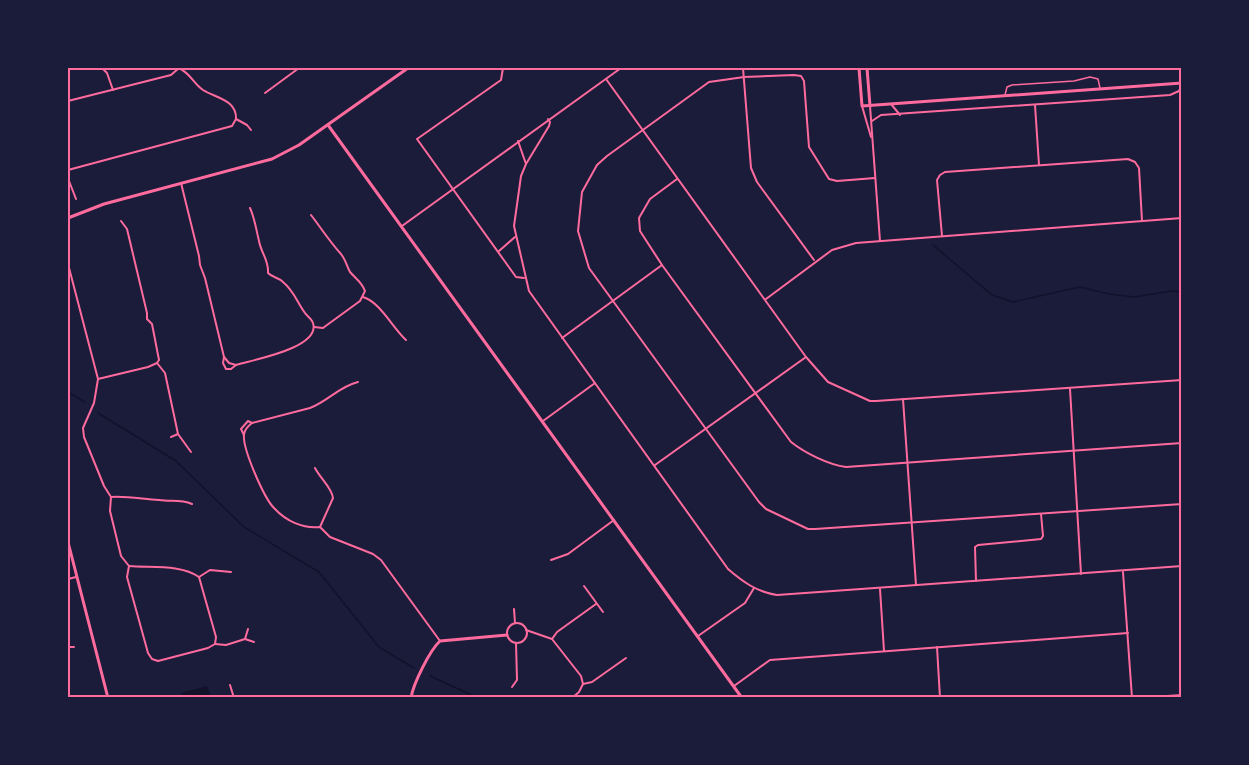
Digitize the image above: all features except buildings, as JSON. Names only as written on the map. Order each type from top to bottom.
[{"type":"street","points":[[102,68],[107,73],[113,90]]},
{"type":"street","points":[[68,101],[171,75],[179,68],[188,72],[202,90],[230,103],[236,113],[236,119],[227,129],[68,170],[76,199]]},
{"type":"street","points":[[265,93],[299,68]]},
{"type":"street","points":[[69,219],[104,204],[262,163],[299,145],[408,68]]},
{"type":"street","points":[[412,139],[417,139],[501,80],[504,74],[503,68]]},
{"type":"street","points":[[402,226],[621,68]]},
{"type":"street","points":[[743,68],[751,168],[757,182],[815,262]]},
{"type":"street","points":[[859,68],[862,106],[872,140]]},
{"type":"street","points":[[867,68],[880,241]]},
{"type":"street","points":[[875,178],[837,181],[829,179],[809,147],[804,81],[801,76],[744,77],[709,82],[597,165],[582,192],[578,222],[589,268],[759,502],[766,509],[808,529],[1182,504]]},
{"type":"street","points":[[606,79],[806,357],[828,382],[870,401],[1182,380]]},
{"type":"street","points":[[862,106],[1182,84]]},
{"type":"street","points":[[872,121],[882,115],[1170,95],[1178,92],[1182,84]]},
{"type":"street","points":[[891,104],[900,115]]},
{"type":"street","points":[[1035,105],[1039,165]]},
{"type":"street","points":[[236,119],[251,130]]},
{"type":"street","points":[[548,119],[549,126],[521,176],[513,226],[530,293],[728,569],[754,588],[777,595],[1182,566]]},
{"type":"street","points":[[328,125],[742,698]]},
{"type":"street","points":[[417,139],[516,277],[525,278]]},
{"type":"street","points":[[518,141],[526,164]]},
{"type":"street","points":[[942,236],[937,180],[945,172],[1128,159],[1135,162],[1139,168],[1142,221]]},
{"type":"street","points":[[677,179],[650,199],[639,218],[640,231],[755,393],[791,442],[798,448],[838,466],[1182,442]]},
{"type":"street","points":[[181,183],[226,369],[299,346],[312,333],[314,327],[293,291],[279,278],[273,278],[268,273],[268,265],[250,208]]},
{"type":"street","points":[[311,215],[350,271],[360,280],[365,291],[360,301],[323,328],[314,327]]},
{"type":"street","points":[[766,299],[815,262],[843,246],[942,236],[1182,219]]},
{"type":"street","points":[[121,220],[129,239],[147,319],[152,324],[158,352],[157,363],[165,373],[178,434],[191,452]]},
{"type":"street","points":[[499,251],[515,237]]},
{"type":"street","points":[[68,255],[68,265],[98,379],[94,403],[83,428],[84,437],[104,486],[111,497],[110,511],[121,556],[129,566],[170,568],[192,572],[199,577],[216,637],[215,644]]},
{"type":"street","points":[[562,338],[662,265]]},
{"type":"street","points":[[68,279],[73,278]]},
{"type":"street","points":[[363,297],[376,303],[406,340]]},
{"type":"street","points":[[224,357],[229,363],[236,365]]},
{"type":"street","points":[[655,465],[806,357]]},
{"type":"street","points":[[98,379],[157,363]]},
{"type":"street","points":[[320,527],[303,527],[275,509],[260,486],[244,435],[246,428],[252,423],[319,405],[347,385],[358,382]]},
{"type":"street","points":[[543,421],[595,383]]},
{"type":"street","points":[[1070,388],[1081,574]]},
{"type":"street","points":[[903,399],[916,585]]},
{"type":"street","points":[[171,437],[178,434]]},
{"type":"street","points":[[315,468],[333,498],[320,527]]},
{"type":"street","points":[[111,497],[129,496],[168,501],[177,499],[192,504]]},
{"type":"street","points":[[976,582],[975,547],[1041,539],[1043,536],[1041,514]]},
{"type":"street","points":[[551,560],[568,554],[614,520]]},
{"type":"street","points":[[320,527],[330,537],[373,554],[381,560],[440,641]]},
{"type":"street","points":[[68,542],[108,698]]},
{"type":"street","points":[[129,566],[127,577],[132,598],[148,653],[152,659],[158,661],[208,648],[215,644],[226,645],[245,639],[254,642]]},
{"type":"street","points":[[199,577],[210,570],[231,572]]},
{"type":"street","points":[[1123,571],[1132,698]]},
{"type":"street","points":[[68,579],[76,577]]},
{"type":"street","points":[[584,586],[603,612]]},
{"type":"street","points":[[697,637],[745,603],[754,588]]},
{"type":"street","points":[[880,589],[884,651]]},
{"type":"street","points":[[552,639],[557,632],[596,604]]},
{"type":"street","points":[[514,609],[515,623]]},
{"type":"street","points":[[516,643],[507,635],[509,626],[515,623],[523,625],[526,630],[552,639],[581,676],[583,684],[572,698]]},
{"type":"street","points":[[245,639],[248,629]]},
{"type":"street","points":[[516,643],[524,639],[526,630]]},
{"type":"street","points":[[734,686],[770,660],[1128,633]]},
{"type":"street","points":[[411,698],[417,679],[433,647],[440,641],[507,635]]},
{"type":"street","points":[[512,687],[517,680],[516,643]]},
{"type":"street","points":[[68,647],[74,647]]},
{"type":"street","points":[[937,647],[940,698]]},
{"type":"street","points":[[583,684],[592,682],[626,658]]},
{"type":"street","points":[[230,685],[234,698]]},
{"type":"street","points":[[1137,698],[1182,695]]},
{"type":"lane","points":[[1005,95],[1007,87],[1012,85],[1074,81],[1090,77],[1098,79],[1101,89]]},
{"type":"shaded area","points":[[207,686],[211,697],[183,697],[181,693]]},
{"type":"waterway","points":[[933,245],[992,295],[1013,302],[1080,287],[1134,297],[1172,291],[1182,292]]},
{"type":"waterway","points":[[68,392],[85,402]]},
{"type":"waterway","points":[[98,413],[176,461],[244,527],[319,572],[379,647],[414,668]]},
{"type":"waterway","points":[[430,676],[478,698]]}]
